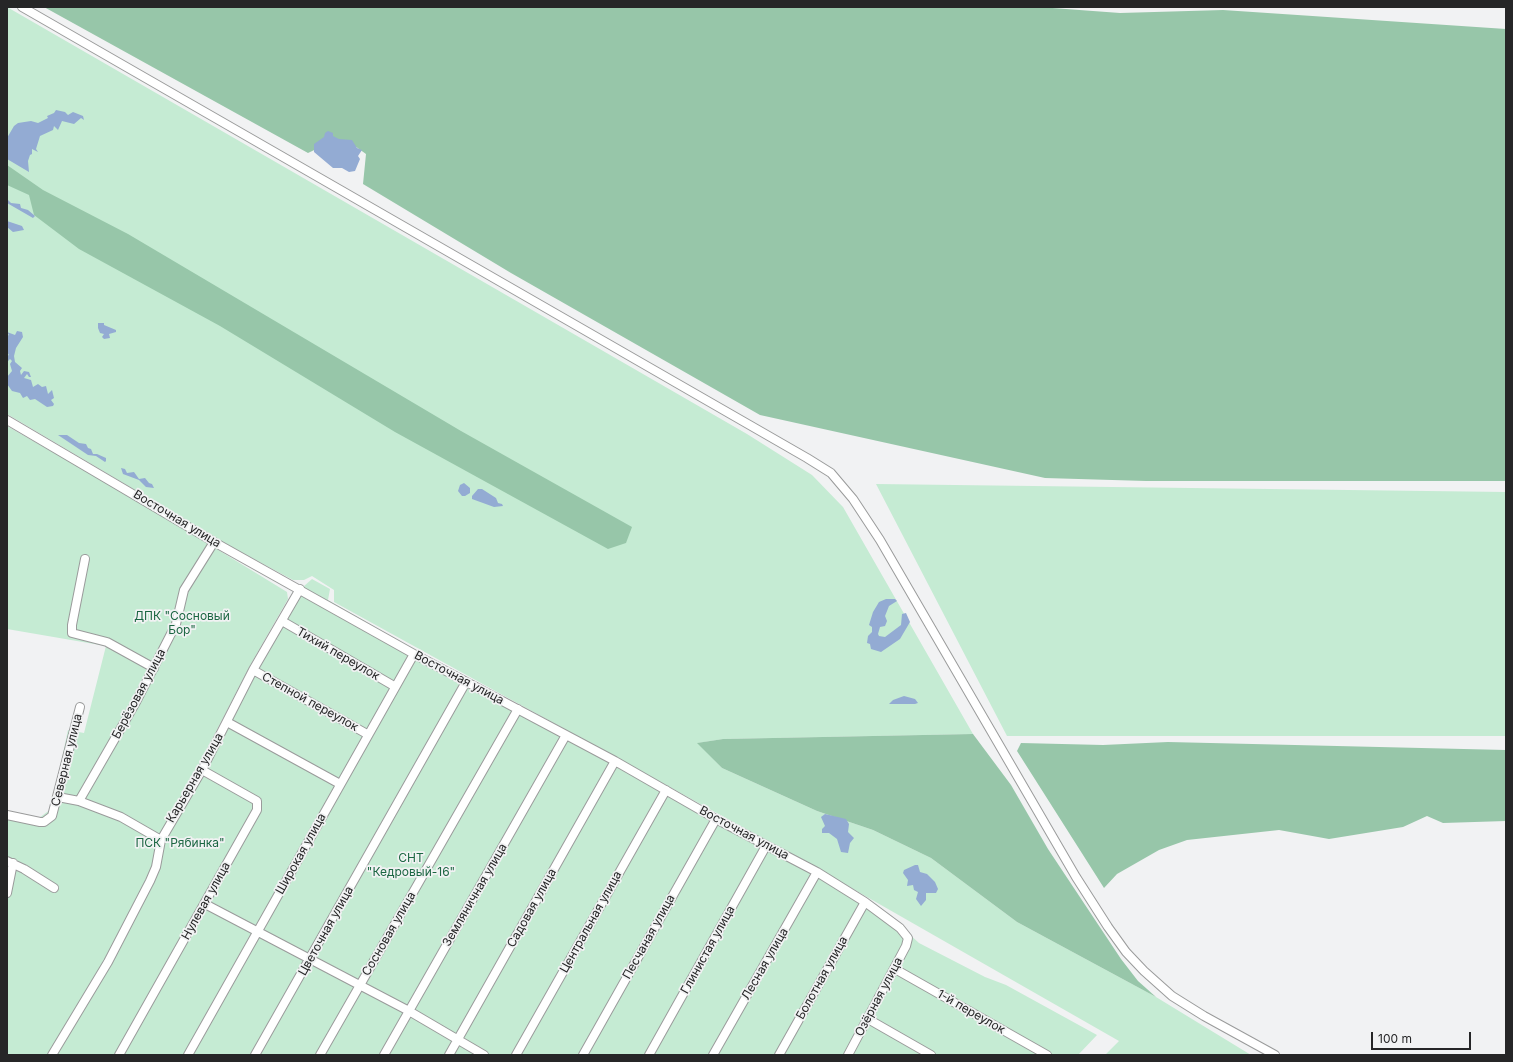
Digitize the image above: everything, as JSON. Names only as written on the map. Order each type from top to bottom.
[{"type":"street","points":[[22,7],[831,473],[853,499],[880,540],[1076,877],[1108,928],[1126,952],[1144,971],[1172,996],[1204,1016],[1275,1055]]},
{"type":"street","name":"Восточная улица","points":[[7,420],[214,542],[414,654],[615,761],[716,819],[817,872],[865,902],[900,928],[908,938]]},
{"type":"street","name":"Берёзовая улица","points":[[79,801],[115,740],[154,668],[176,624],[184,590],[214,542]]},
{"type":"street","points":[[85,559],[72,624],[72,633],[107,642],[154,668]]},
{"type":"street","name":"Карьерная улица","points":[[52,1055],[108,962],[150,881],[156,867],[161,840],[202,770],[253,670],[300,589]]},
{"type":"street","name":"Тихий переулок","points":[[282,621],[394,686]]},
{"type":"street","name":"Широкая улица","points":[[188,1055],[394,686],[414,654]]},
{"type":"street","name":"Степной переулок","points":[[253,670],[368,734]]},
{"type":"street","name":"Цветочная улица","points":[[256,1055],[466,682]]},
{"type":"street","name":"Северная улица","points":[[7,815],[44,822],[52,816],[80,707]]},
{"type":"street","name":"Сосновая улица","points":[[320,1055],[518,709]]},
{"type":"street","points":[[227,722],[340,784]]},
{"type":"street","name":"Земляничная улица","points":[[384,1055],[566,735]]},
{"type":"street","name":"Садовая улица","points":[[449,1055],[615,761]]},
{"type":"street","name":"Нулевая улица","points":[[119,1055],[205,904],[258,806],[257,801],[202,770]]},
{"type":"street","name":"Центральная улица","points":[[516,1055],[666,790]]},
{"type":"street","points":[[58,797],[79,801],[121,817],[161,840]]},
{"type":"street","name":"Песчаная улица","points":[[583,1055],[716,819]]},
{"type":"street","name":"Глинистая улица","points":[[649,1055],[766,846]]},
{"type":"street","points":[[7,893],[10,862],[54,888]]},
{"type":"street","name":"Лесная улица","points":[[713,1055],[817,872]]},
{"type":"street","name":"Болотная улица","points":[[779,1055],[865,902]]},
{"type":"street","points":[[205,904],[310,958],[458,1039],[484,1055]]},
{"type":"street","name":"Озёрная улица","points":[[848,1055],[896,969],[908,938]]},
{"type":"street","name":"1-й переулок","points":[[896,969],[1047,1055]]},
{"type":"street","points":[[868,1019],[932,1055]]},
{"type":"green space","points":[[7,7],[747,434],[812,475],[843,507],[973,734],[723,739],[698,743],[722,768],[817,811],[873,830],[931,858],[1017,922],[1156,997],[1251,1055],[1105,1055],[1119,1041],[811,865],[334,602],[334,590],[312,576],[304,580],[293,580],[224,543],[7,414]]},
{"type":"green space","points":[[44,7],[1039,7],[1120,13],[1223,10],[1506,29],[1506,481],[1146,481],[1045,478],[760,415],[511,273],[363,184],[366,154],[352,144],[331,142],[308,153]]},
{"type":"green space","points":[[7,165],[43,190],[128,234],[461,431],[632,527],[626,543],[608,549],[395,432],[220,326],[79,249],[34,215],[29,195],[7,185]]},
{"type":"green space","name":"СНТ \"Кедровый-16\"","points":[[7,426],[135,499],[287,592],[288,599],[252,662],[195,772],[203,775],[250,680],[303,587],[312,579],[330,589],[328,600],[465,679],[815,868],[876,904],[919,943],[985,977],[1006,985],[1097,1035],[1078,1055],[7,1055],[7,812],[39,818],[51,809],[68,730],[84,733],[106,646],[7,629]]},
{"type":"green space","points":[[876,484],[1506,492],[1506,736],[1007,736]]},
{"type":"green space","points":[[973,734],[1011,785],[1048,849],[1121,959],[1138,981],[1156,997],[1017,922],[931,858],[873,830],[817,811],[722,768],[697,743],[723,739]]},
{"type":"green space","points":[[1168,742],[1506,750],[1506,821],[1443,823],[1427,816],[1403,827],[1329,839],[1279,830],[1187,840],[1159,850],[1117,874],[1104,888],[1017,751],[1021,743],[1103,745]]},
{"type":"water","points":[[56,110],[65,112],[68,115],[73,112],[83,116],[84,120],[81,118],[74,124],[62,121],[58,130],[54,126],[53,130],[40,136],[36,149],[38,152],[32,149],[32,154],[30,155],[28,161],[29,172],[7,159],[7,138],[14,126],[18,123],[31,121],[38,123],[48,118],[47,116],[54,113]]},
{"type":"water","points":[[328,131],[333,133],[333,136],[339,139],[352,140],[357,148],[362,150],[358,156],[360,159],[355,171],[349,172],[342,168],[333,168],[314,152],[314,144],[324,137],[325,133]]},
{"type":"water","points":[[7,199],[11,203],[20,204],[21,208],[28,210],[35,216],[33,218],[7,203]]},
{"type":"water","points":[[7,221],[22,226],[24,230],[13,232],[7,227]]},
{"type":"water","points":[[98,323],[104,323],[104,325],[116,330],[116,332],[109,334],[110,338],[104,339],[102,337],[104,334],[100,333],[98,328]]},
{"type":"water","points":[[17,331],[22,332],[23,337],[16,348],[14,356],[15,362],[22,368],[20,371],[21,375],[24,371],[29,372],[31,377],[27,374],[24,378],[31,380],[33,387],[38,384],[42,387],[46,386],[48,394],[52,390],[54,398],[51,400],[54,404],[53,406],[47,407],[35,399],[30,400],[27,396],[23,398],[20,393],[12,391],[7,384],[7,377],[12,371],[10,364],[12,361],[10,359],[7,362],[7,356],[9,355],[7,352],[7,336],[9,335],[7,332],[15,335]]},
{"type":"water","points":[[58,435],[67,435],[79,443],[86,444],[88,448],[91,449],[93,454],[106,458],[106,461],[105,462],[96,456],[88,455]]},
{"type":"water","points":[[121,468],[125,469],[127,473],[134,472],[139,479],[145,478],[154,488],[146,487],[139,480],[123,474]]},
{"type":"water","points":[[464,483],[470,488],[470,493],[462,496],[458,491],[460,485]]},
{"type":"water","points":[[478,489],[482,489],[496,498],[498,503],[502,504],[503,506],[494,507],[472,499],[472,496]]},
{"type":"water","points":[[886,599],[895,599],[897,601],[889,606],[885,616],[887,621],[885,626],[880,627],[878,634],[879,636],[885,637],[901,625],[902,614],[906,613],[910,622],[900,639],[881,652],[871,649],[870,644],[867,643],[868,636],[872,632],[872,627],[869,625],[873,612],[879,602]]},
{"type":"water","points":[[904,696],[915,699],[918,703],[889,704],[893,700]]},
{"type":"water","points":[[825,814],[846,819],[849,824],[848,832],[854,838],[850,843],[848,853],[841,852],[837,839],[829,833],[822,833],[822,829],[825,826],[821,817]]},
{"type":"water","points":[[918,865],[920,872],[927,874],[935,882],[938,889],[936,893],[926,893],[926,900],[921,906],[916,899],[918,892],[914,890],[913,885],[907,886],[908,880],[903,873],[904,870]]},
{"type":"park label","name":"ДПК \"Сосновый Бор\"","points":[[182,623]]},
{"type":"park label","name":"ПСК \"Рябинка\"","points":[[180,843]]}]
